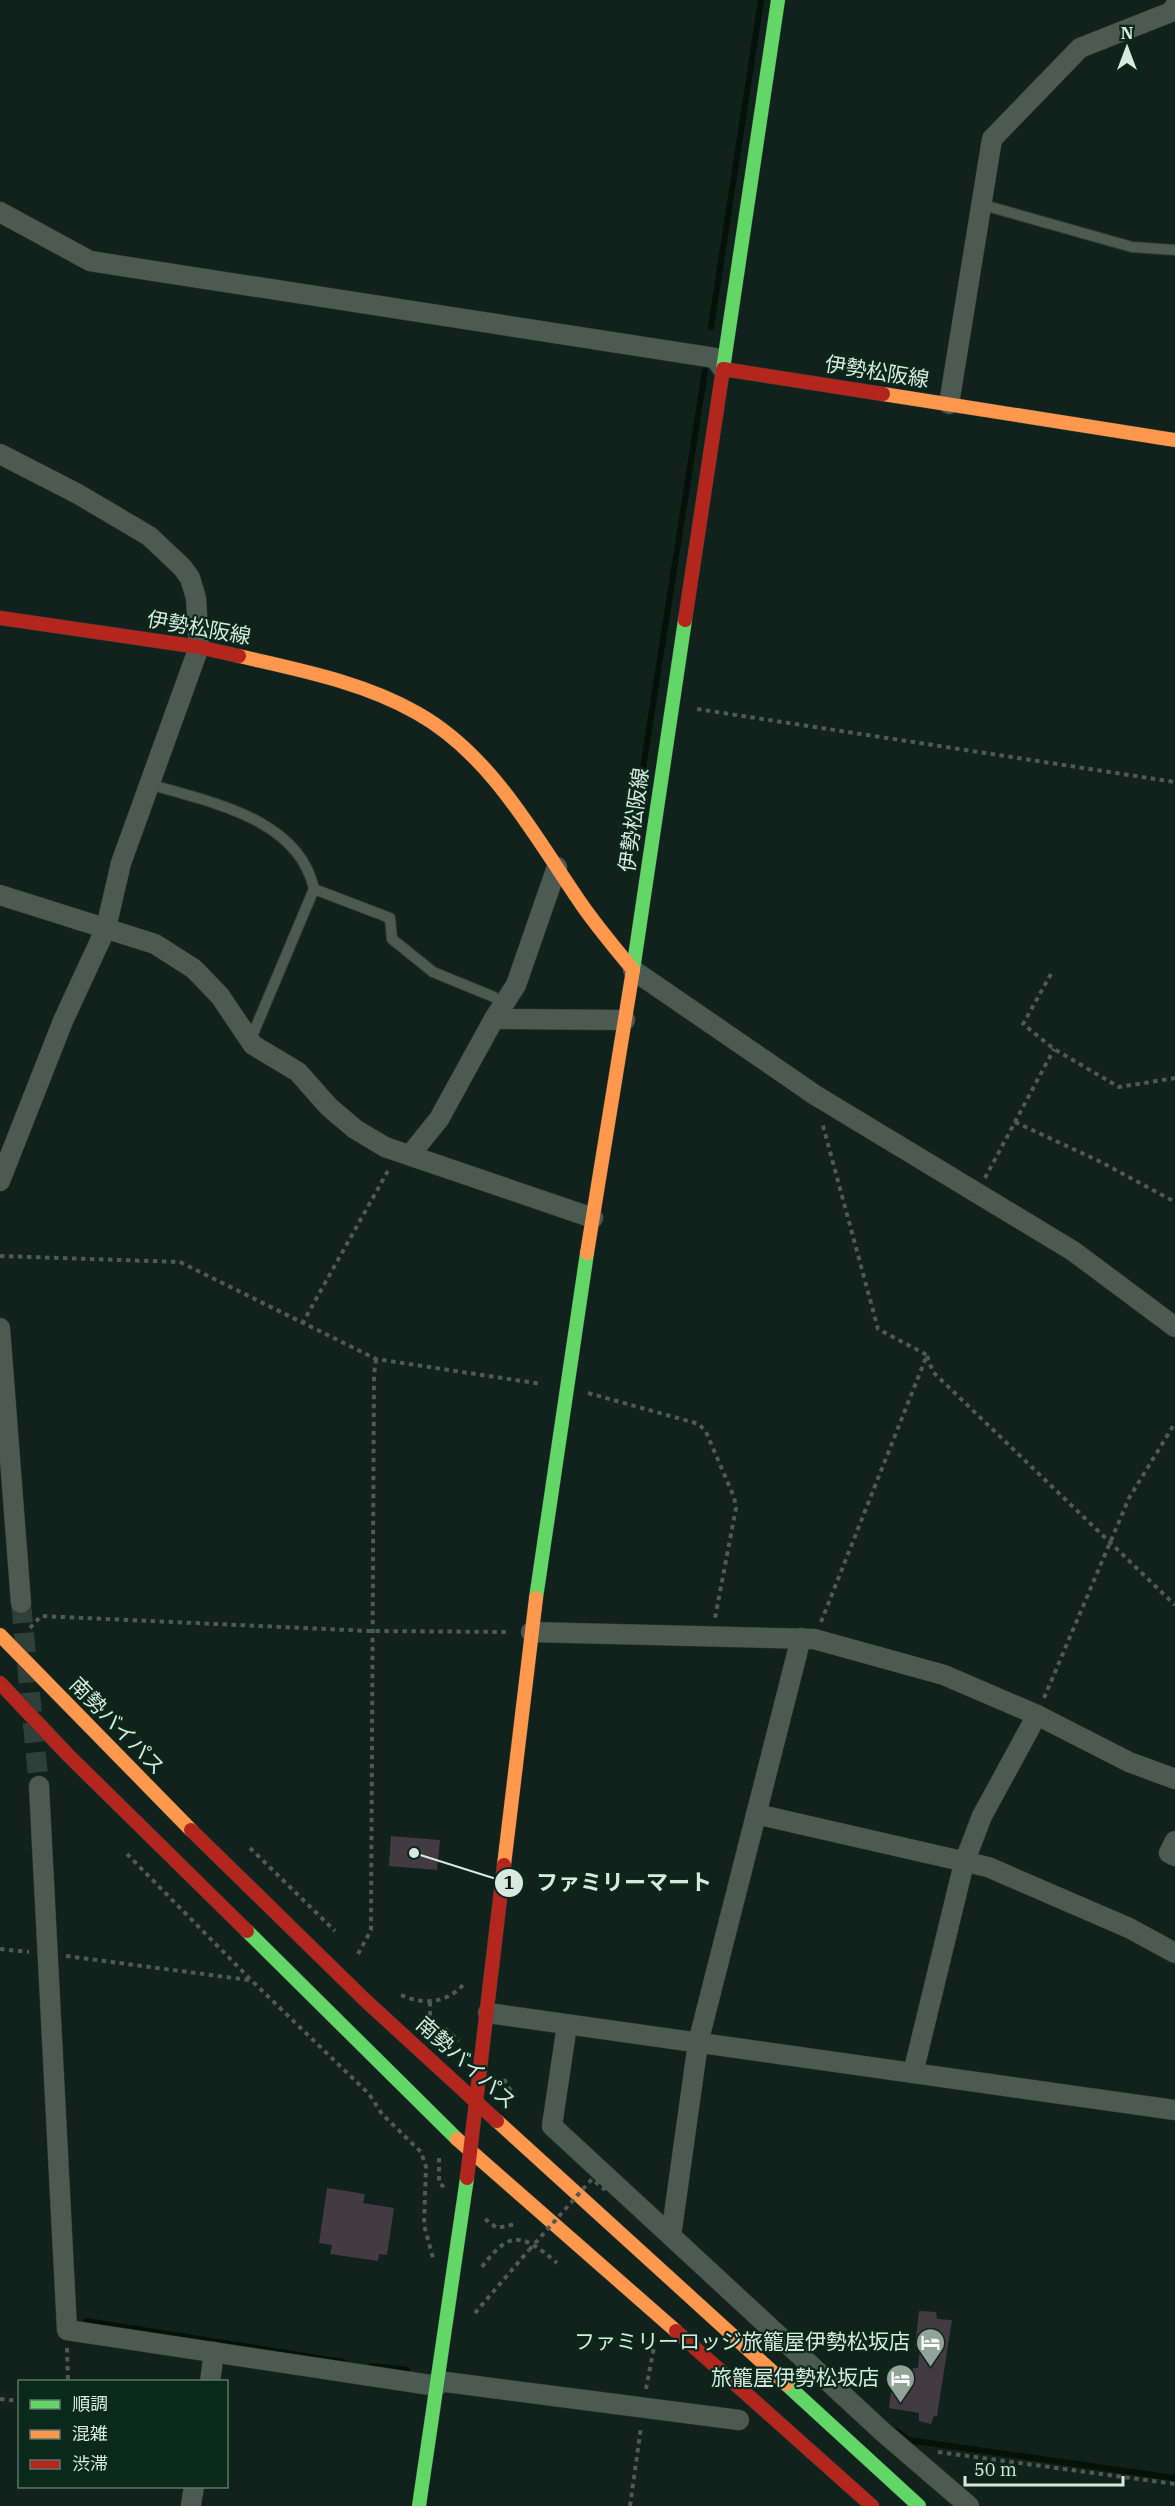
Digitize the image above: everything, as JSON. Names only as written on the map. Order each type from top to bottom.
[{"type":"main road","points":[[723,369],[778,0]]},
{"type":"main road","name":"伊勢松阪線","points":[[633,970],[723,369],[1175,440]]},
{"type":"main road","name":"伊勢松阪線","points":[[0,618],[199,647],[353,685],[419,714],[450,736],[506,792],[584,908],[633,970]]},
{"type":"main road","points":[[420,2506],[471,2153],[531,1632],[566,1387],[633,970]]},
{"type":"main road","name":"南勢バイパス","points":[[0,1635],[261,1901],[919,2506]]},
{"type":"main road","points":[[0,1683],[76,1764],[471,2153],[569,2235],[872,2506]]},
{"type":"street","points":[[949,404],[992,139],[1080,48],[1171,12],[1175,6]]},
{"type":"street","points":[[0,212],[90,261],[715,358],[723,369]]},
{"type":"street","points":[[0,454],[149,536],[182,567],[190,578],[195,598],[199,647],[121,863],[106,928],[63,1021],[0,1181]]},
{"type":"street","points":[[404,1154],[440,1119],[499,1012],[516,986],[557,867]]},
{"type":"street","points":[[0,895],[155,944],[194,969],[220,996],[250,1041],[298,1072],[329,1107],[355,1129],[404,1154],[593,1218]]},
{"type":"street","points":[[633,970],[815,1095],[1073,1251],[1175,1327]]},
{"type":"street","points":[[499,1012],[625,1020]]},
{"type":"street","points":[[0,1328],[21,1603]]},
{"type":"street","points":[[531,1632],[808,1638],[944,1675],[1037,1714],[1129,1762],[1175,1779]]},
{"type":"street","points":[[671,2236],[698,2043],[756,1815],[808,1638]]},
{"type":"street","points":[[913,2073],[964,1863],[982,1816],[1037,1714]]},
{"type":"street","points":[[39,1786],[67,2330],[438,2383],[644,2401],[739,2420]]},
{"type":"street","points":[[756,1815],[988,1867],[1129,1928],[1175,1953]]},
{"type":"street","points":[[1175,1841],[1169,1853],[1175,1856]]},
{"type":"street","points":[[488,2013],[1175,2110]]},
{"type":"street","points":[[567,2025],[552,2126],[884,2433],[969,2506]]},
{"type":"street","points":[[210,2380],[214,2352]]},
{"type":"lane","points":[[980,204],[1132,247],[1175,250]]},
{"type":"lane","points":[[149,784],[227,808],[273,831],[300,854],[310,872],[314,889],[250,1041]]},
{"type":"lane","points":[[314,889],[390,918],[392,939],[433,972],[494,997],[499,1012]]},
{"type":"path","points":[[673,705],[1175,783]]},
{"type":"path","points":[[1051,974],[1023,1024],[1054,1048],[1119,1088],[1175,1078]]},
{"type":"path","points":[[977,1193],[1054,1048]]},
{"type":"path","points":[[815,1095],[878,1329],[927,1355],[933,1372],[1175,1605]]},
{"type":"path","points":[[1015,1122],[1101,1162],[1175,1202]]},
{"type":"path","points":[[302,1324],[404,1154]]},
{"type":"path","points":[[0,1256],[180,1262],[376,1359],[566,1387],[699,1424],[706,1432],[735,1497],[736,1508],[711,1636]]},
{"type":"path","points":[[808,1638],[927,1355]]},
{"type":"path","points":[[350,1945],[360,1955],[371,1929],[376,1359]]},
{"type":"path","points":[[1037,1714],[1129,1498],[1175,1423]]},
{"type":"path","points":[[35,1639],[27,1630],[41,1616],[372,1631],[531,1632]]},
{"type":"path","points":[[248,1846],[341,1937]]},
{"type":"path","points":[[121,1848],[251,1980],[369,2094],[382,2114],[421,2152],[426,2167],[423,2225],[431,2255],[454,2282],[470,2282],[497,2247],[507,2241],[526,2241],[560,2266]]},
{"type":"path","points":[[0,1949],[251,1980]]},
{"type":"path","points":[[393,1988],[401,1995],[413,2000],[428,2002],[443,2000],[455,1994],[473,1973]]},
{"type":"path","points":[[472,2317],[592,2178],[604,2189],[620,2172]]},
{"type":"path","points":[[67,2330],[68,2380]]},
{"type":"path","points":[[646,2339],[663,2354]]},
{"type":"path","points":[[630,2506],[654,2346]]},
{"type":"path","points":[[0,2398],[18,2402]]},
{"type":"path","points":[[934,2452],[1175,2484]]},
{"type":"building","points":[[391,1836],[440,1840],[437,1870],[389,1866]]},
{"type":"building","points":[[327,2188],[365,2194],[363,2203],[394,2208],[387,2255],[379,2254],[378,2261],[330,2254],[332,2245],[319,2243]]},
{"type":"building","name":"ファミリーロッジ旅籠屋伊勢松坂店","points":[[919,2311],[936,2312],[937,2319],[952,2320],[937,2416],[934,2416],[931,2424],[919,2421],[919,2413],[889,2408],[891,2392],[910,2393],[913,2368],[918,2368],[920,2347],[915,2346]]},
{"type":"waterway","points":[[711,327],[761,0]]},
{"type":"waterway","points":[[643,768],[705,371]]},
{"type":"waterway","points":[[86,2321],[343,2362]]},
{"type":"waterway","points":[[371,2366],[407,2370]]},
{"type":"waterway","points":[[897,2431],[908,2440],[1175,2478]]},
{"type":"tunnel","points":[[21,1603],[39,1786]]},
{"type":"traffic: fast","points":[[723,369],[778,0]]},
{"type":"traffic: fast","points":[[633,970],[685,620]]},
{"type":"traffic: fast","points":[[536,1598],[587,1253]]},
{"type":"traffic: fast","points":[[247,1931],[457,2139]]},
{"type":"traffic: fast","points":[[419,2506],[467,2178]]},
{"type":"traffic: fast","points":[[786,2384],[919,2506]]},
{"type":"traffic: slow","points":[[883,394],[1175,440]]},
{"type":"traffic: slow","points":[[239,656],[330,678],[375,693],[417,713],[444,731],[468,751],[510,799],[588,914],[633,970]]},
{"type":"traffic: slow","points":[[587,1253],[633,970]]},
{"type":"traffic: slow","points":[[504,1865],[536,1598]]},
{"type":"traffic: slow","points":[[0,1635],[191,1830]]},
{"type":"traffic: slow","points":[[497,2121],[786,2384]]},
{"type":"traffic: slow","points":[[457,2139],[676,2331]]},
{"type":"traffic: jam","points":[[685,620],[723,369],[883,394]]},
{"type":"traffic: jam","points":[[0,618],[199,647],[239,656]]},
{"type":"traffic: jam","points":[[0,1683],[68,1755],[247,1931]]},
{"type":"traffic: jam","points":[[191,1830],[366,2001],[497,2121]]},
{"type":"traffic: jam","points":[[467,2178],[504,1865]]},
{"type":"traffic: jam","points":[[676,2331],[872,2506]]},
{"type":"place","name":"ファミリーマート","points":[[414,1853]]},
{"type":"place","name":"ファミリーロッジ旅籠屋伊勢松坂店","points":[[931,2368]]},
{"type":"place","name":"旅籠屋伊勢松坂店","points":[[900,2404]]}]
